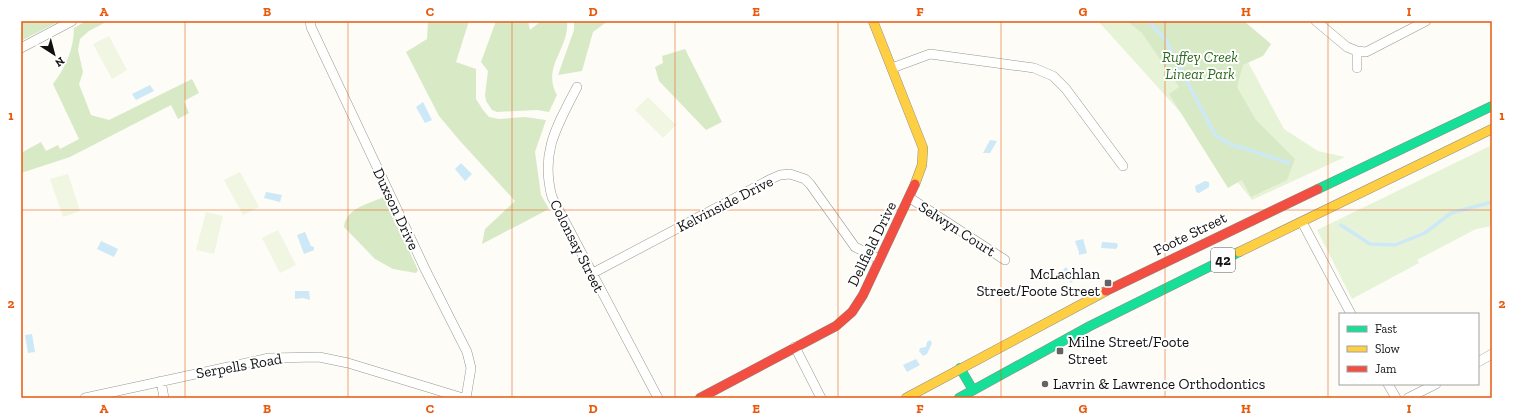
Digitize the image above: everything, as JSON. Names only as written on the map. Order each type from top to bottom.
[{"type":"main road","name":"Dellfield Drive","points":[[700,398],[836,326],[852,312],[863,295],[879,259],[910,198],[922,165],[923,148],[874,21]]},
{"type":"main road","name":"Foote Street","points":[[959,398],[975,394],[1297,212],[1398,153],[1492,106]]},
{"type":"main road","name":"Foote Street","points":[[906,398],[960,368],[1194,247],[1297,212],[1492,129]]},
{"type":"main road","points":[[960,368],[975,394]]},
{"type":"street","points":[[21,48],[72,21]]},
{"type":"street","name":"Duxson Drive","points":[[310,21],[317,41],[426,271],[467,352],[472,368],[466,398]]},
{"type":"street","points":[[1316,21],[1347,47],[1357,51],[1370,50],[1426,21]]},
{"type":"street","points":[[1357,51],[1357,68]]},
{"type":"street","points":[[892,68],[930,54],[1041,70],[1053,76],[1066,89],[1123,166]]},
{"type":"street","name":"Colonsay Street","points":[[577,87],[559,121],[552,142],[547,164],[548,181],[552,197],[658,398]]},
{"type":"street","name":"Kelvinside Drive","points":[[592,274],[780,175],[790,174],[799,176],[810,184],[854,247],[879,259]]},
{"type":"street","name":"Selwyn Court","points":[[910,198],[1005,260]]},
{"type":"street","points":[[1297,212],[1350,313]]},
{"type":"street","points":[[795,348],[822,398]]},
{"type":"street","points":[[1479,361],[1492,354]]},
{"type":"street","name":"Serpells Road","points":[[85,398],[269,358],[319,357],[348,363],[463,398]]},
{"type":"street","points":[[161,381],[164,398]]},
{"type":"street","points":[[1389,385],[1396,398]]},
{"type":"street","points":[[1408,398],[1434,385]]},
{"type":"green space","points":[[21,21],[60,21],[21,41]]},
{"type":"green space","points":[[86,21],[108,21],[89,31],[80,39],[78,50],[83,72],[79,84],[91,115],[109,120],[192,79],[199,93],[184,101],[189,113],[178,119],[171,105],[70,157],[21,173],[21,153],[41,142],[46,151],[58,145],[60,149],[79,139],[53,84],[62,71],[71,50],[74,28]]},
{"type":"green space","points":[[428,21],[469,21],[456,62],[476,69],[476,99],[489,117],[499,119],[525,117],[546,120],[535,152],[541,195],[549,209],[482,244],[485,229],[515,201],[439,116],[406,52],[427,39]]},
{"type":"green space","points":[[496,21],[528,21],[530,30],[541,21],[567,21],[567,31],[552,75],[553,85],[557,95],[549,112],[537,110],[497,112],[492,110],[486,101],[485,95],[488,71],[481,62]]},
{"type":"green space","points":[[574,21],[608,21],[593,32],[582,71],[558,75],[574,30]]},
{"type":"green space","name":"Ruffey Creek Linear Park","points":[[1098,21],[1226,21],[1284,129],[1318,151],[1345,157],[1252,200],[1191,124]]},
{"type":"green space","name":"Ruffey Creek Linear Park","points":[[1127,21],[1244,21],[1271,44],[1263,56],[1243,65],[1237,87],[1256,120],[1295,159],[1287,180],[1251,197],[1242,180],[1228,188],[1169,94],[1179,87],[1142,33]]},
{"type":"green space","points":[[109,36],[127,70],[112,79],[93,44]]},
{"type":"green space","points":[[685,49],[722,122],[706,130],[659,81],[655,67],[663,63],[662,56]]},
{"type":"green space","points":[[648,97],[676,125],[663,138],[635,110]]},
{"type":"green space","points":[[1492,145],[1492,226],[1476,229],[1417,260],[1419,263],[1352,299],[1317,230]]},
{"type":"green space","points":[[240,172],[259,207],[243,215],[224,180]]},
{"type":"green space","points":[[68,174],[80,211],[63,217],[50,179]]},
{"type":"green space","points":[[384,197],[418,270],[416,273],[393,269],[375,259],[344,227],[349,215],[353,211]]},
{"type":"green space","points":[[206,212],[223,216],[214,254],[196,250]]},
{"type":"green space","points":[[278,230],[296,265],[280,273],[262,238]]},
{"type":"water","points":[[150,85],[154,91],[136,100],[132,94]]},
{"type":"water","points":[[423,102],[432,120],[425,123],[416,107]]},
{"type":"water","points":[[990,140],[997,141],[990,153],[983,153]]},
{"type":"water","points":[[461,163],[472,174],[465,181],[455,169]]},
{"type":"water","points":[[1205,181],[1209,182],[1209,187],[1199,193],[1196,192],[1195,186]]},
{"type":"water","points":[[266,192],[282,195],[280,202],[264,198]]},
{"type":"water","points":[[305,232],[311,246],[314,247],[314,250],[304,254],[297,235]]},
{"type":"water","points":[[1083,239],[1087,253],[1079,255],[1075,241]]},
{"type":"water","points":[[101,241],[118,249],[114,257],[97,249]]},
{"type":"water","points":[[1102,242],[1117,243],[1118,246],[1116,249],[1101,248]]},
{"type":"water","points":[[1066,267],[1076,278],[1071,283],[1061,272]]},
{"type":"water","points":[[991,290],[1003,293],[1002,298],[990,295]]},
{"type":"water","points":[[295,291],[309,291],[310,300],[303,298],[295,299]]},
{"type":"water","points":[[32,334],[35,352],[28,353],[25,335]]},
{"type":"water","points":[[930,340],[932,343],[927,354],[923,356],[919,351],[920,348],[926,347],[927,342]]},
{"type":"water","points":[[916,359],[920,365],[907,372],[903,365]]},
{"type":"waterway","points":[[1148,21],[1165,39],[1215,135],[1230,144],[1289,163]]},
{"type":"waterway","points":[[1341,225],[1370,244],[1395,245],[1425,233],[1451,213],[1492,202]]},
{"type":"traffic: fast","points":[[1318,189],[1492,106]]},
{"type":"traffic: fast","points":[[959,398],[1090,326],[1239,252]]},
{"type":"traffic: fast","points":[[960,368],[973,390]]},
{"type":"traffic: slow","points":[[873,21],[923,148],[922,165],[915,184]]},
{"type":"traffic: slow","points":[[1239,252],[1492,129]]},
{"type":"traffic: slow","points":[[906,398],[1106,291]]},
{"type":"traffic: jam","points":[[700,398],[836,326],[852,312],[863,295],[915,184]]},
{"type":"traffic: jam","points":[[1106,291],[1318,189]]},
{"type":"place","name":"McLachlan Street/Foote Street","points":[[1108,283]]},
{"type":"place","name":"Milne Street/Foote Street","points":[[1060,351]]},
{"type":"place","name":"Lavrin & Lawrence Orthodontics","points":[[1045,384]]}]
